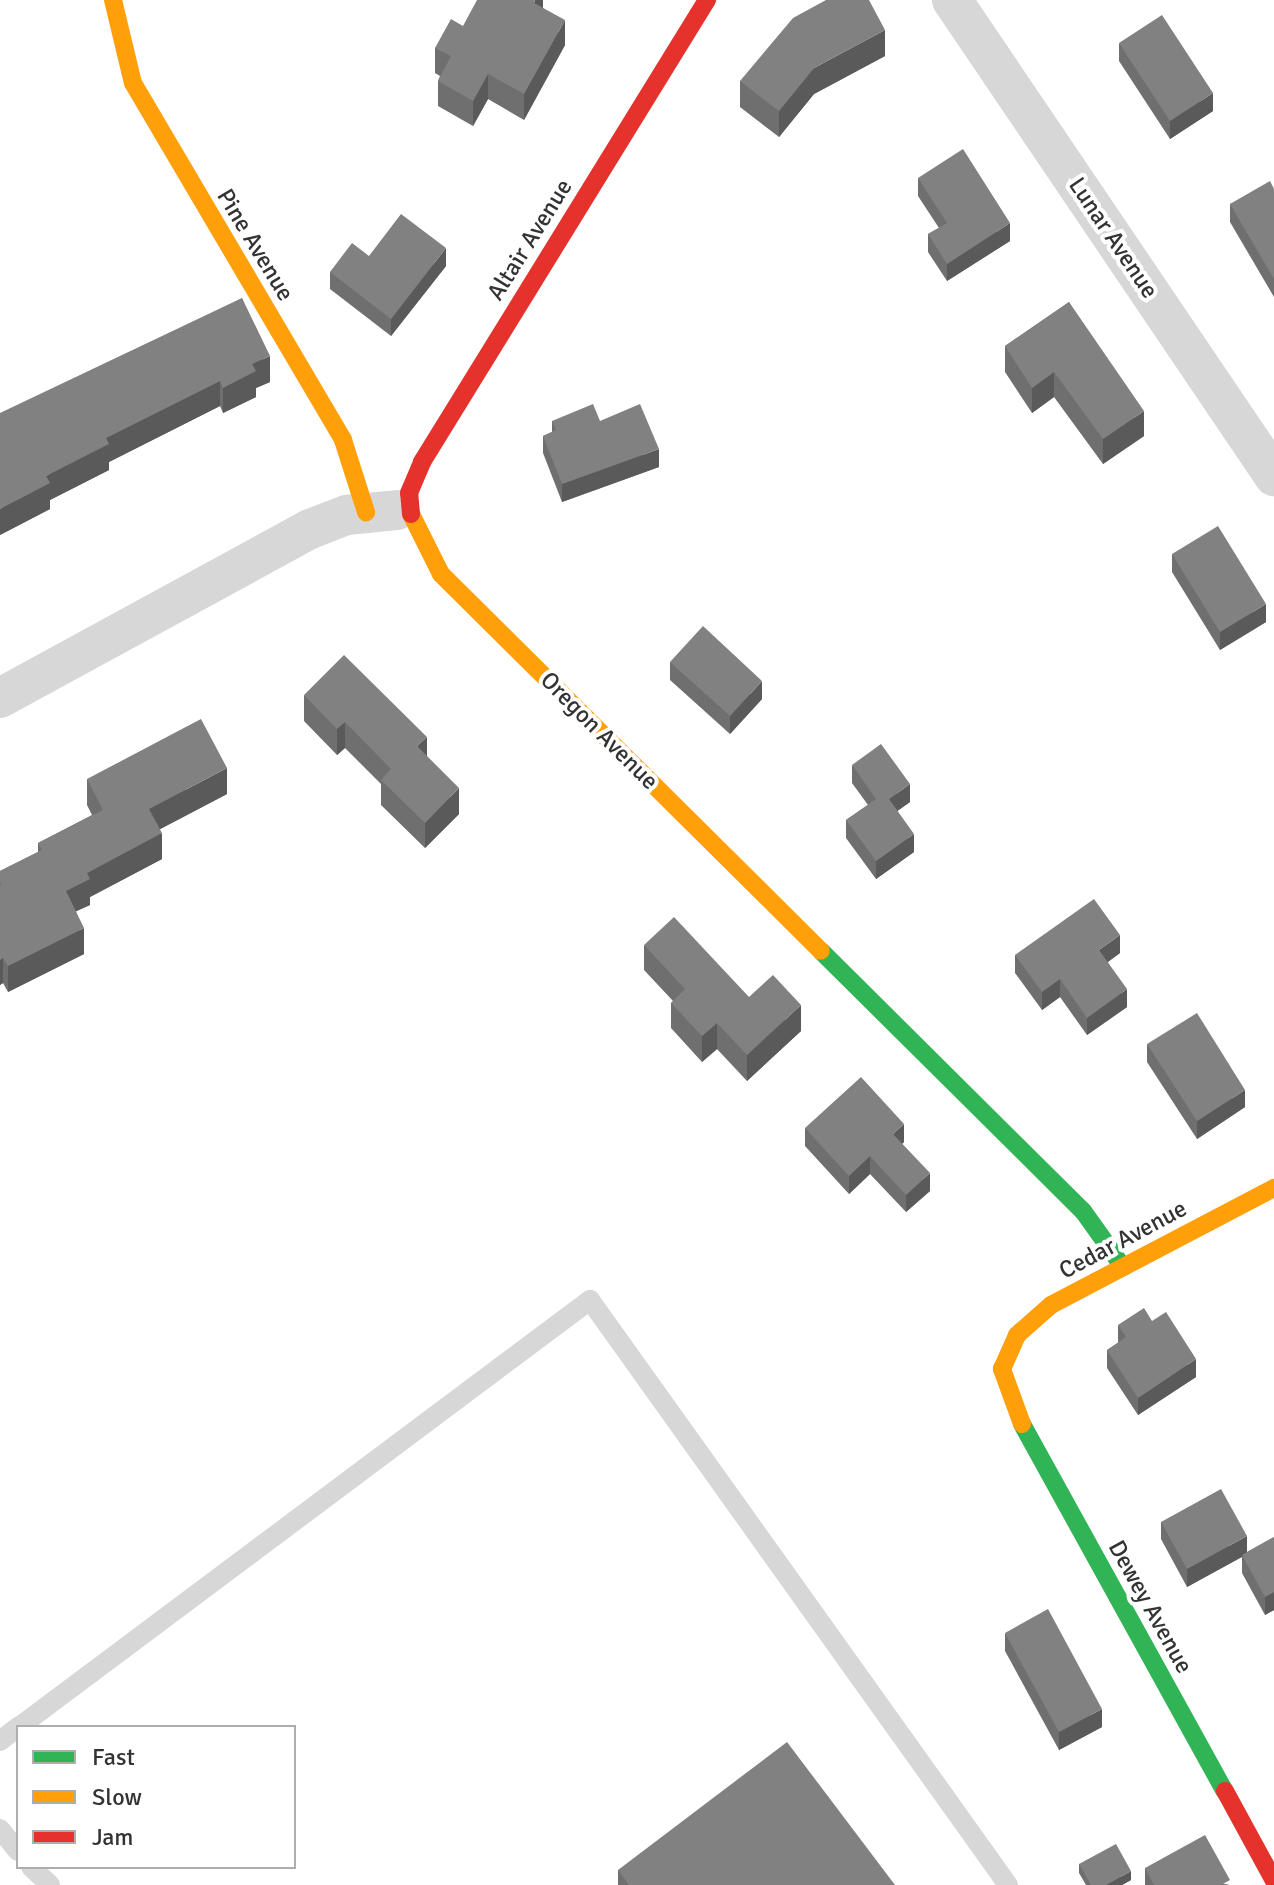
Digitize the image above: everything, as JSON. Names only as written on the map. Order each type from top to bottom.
[{"type":"street","name":"Pine Avenue","points":[[113,0],[133,83],[343,440],[366,512]]},
{"type":"street","name":"Altair Avenue","points":[[409,511],[422,462],[707,0]]},
{"type":"street","name":"Lunar Avenue","points":[[952,0],[1274,476]]},
{"type":"street","points":[[0,698],[310,529],[366,512],[409,511]]},
{"type":"street","name":"Oregon Avenue","points":[[409,511],[421,548],[441,574],[1083,1211],[1123,1267]]},
{"type":"street","name":"Cedar Avenue","points":[[1008,1351],[1051,1305],[1274,1188]]},
{"type":"street","name":"Dewey Avenue","points":[[1008,1351],[1002,1369],[1011,1404],[1274,1881]]},
{"type":"lane","points":[[21,1725],[590,1300],[1008,1885]]},
{"type":"lane","points":[[0,1741],[16,1729]]},
{"type":"lane","points":[[0,1829],[16,1849]]},
{"type":"lane","points":[[33,1869],[50,1885]]},
{"type":"building","points":[[477,0],[535,0],[534,3],[565,20],[524,94],[488,74],[473,101],[438,81],[451,56],[435,48],[451,19],[463,26]]},
{"type":"building","points":[[826,0],[869,0],[885,30],[814,68],[779,111],[740,81],[793,18]]},
{"type":"building","points":[[1162,15],[1213,93],[1170,121],[1119,43]]},
{"type":"building","points":[[963,149],[1010,223],[947,264],[928,234],[947,223],[918,178]]},
{"type":"building","points":[[1270,181],[1274,189],[1274,279],[1230,204]]},
{"type":"building","points":[[401,214],[446,248],[391,319],[330,272],[352,243],[369,256]]},
{"type":"building","points":[[242,298],[270,356],[252,364],[256,371],[223,388],[220,381],[106,438],[109,444],[46,476],[50,483],[0,509],[0,413]]},
{"type":"building","points":[[1069,302],[1144,411],[1103,439],[1054,372],[1032,388],[1005,346]]},
{"type":"building","points":[[593,404],[600,421],[640,404],[659,449],[562,484],[543,436],[556,430],[552,421]]},
{"type":"building","points":[[1218,526],[1266,604],[1220,632],[1172,554]]},
{"type":"building","points":[[703,626],[762,681],[730,716],[670,662]]},
{"type":"building","points":[[344,655],[427,737],[417,746],[459,788],[425,823],[381,780],[391,769],[345,722],[337,729],[304,695]]},
{"type":"building","points":[[201,719],[227,768],[149,809],[162,833],[87,873],[90,879],[66,891],[84,928],[8,966],[3,958],[0,960],[0,871],[42,850],[38,843],[103,810],[87,779]]},
{"type":"building","points":[[881,744],[910,784],[889,799],[914,834],[876,861],[846,820],[876,799],[852,765]]},
{"type":"building","points":[[1094,899],[1120,935],[1099,950],[1127,989],[1087,1018],[1060,979],[1042,992],[1015,955]]},
{"type":"building","points":[[674,917],[749,997],[773,975],[801,1005],[747,1055],[717,1023],[702,1036],[671,1003],[685,989],[644,945]]},
{"type":"building","points":[[1197,1013],[1245,1090],[1197,1121],[1147,1044]]},
{"type":"building","points":[[861,1077],[904,1124],[893,1134],[930,1173],[906,1195],[870,1156],[849,1176],[805,1128]]},
{"type":"building","points":[[1144,1308],[1152,1321],[1166,1312],[1196,1359],[1138,1398],[1107,1350],[1126,1337],[1118,1325]]},
{"type":"building","points":[[1221,1489],[1247,1536],[1187,1569],[1161,1522]]},
{"type":"building","points":[[1274,1537],[1274,1592],[1265,1597],[1242,1555]]},
{"type":"building","points":[[1048,1609],[1102,1709],[1059,1732],[1005,1633]]},
{"type":"building","points":[[787,1742],[895,1885],[629,1885],[618,1870]]},
{"type":"building","points":[[1205,1835],[1230,1880],[1221,1885],[1154,1885],[1145,1868]]},
{"type":"building","points":[[1116,1844],[1131,1871],[1106,1885],[1091,1885],[1079,1864]]},
{"type":"traffic: fast","points":[[821,951],[1083,1211],[1123,1267]]},
{"type":"traffic: fast","points":[[1022,1424],[1225,1791]]},
{"type":"traffic: slow","points":[[113,0],[133,83],[343,440],[366,512]]},
{"type":"traffic: slow","points":[[411,514],[441,574],[821,951]]},
{"type":"traffic: slow","points":[[1022,1424],[1002,1369],[1017,1335],[1051,1305],[1274,1188]]},
{"type":"traffic: jam","points":[[411,514],[409,493],[422,462],[707,0]]},
{"type":"traffic: jam","points":[[1225,1791],[1274,1881]]}]
